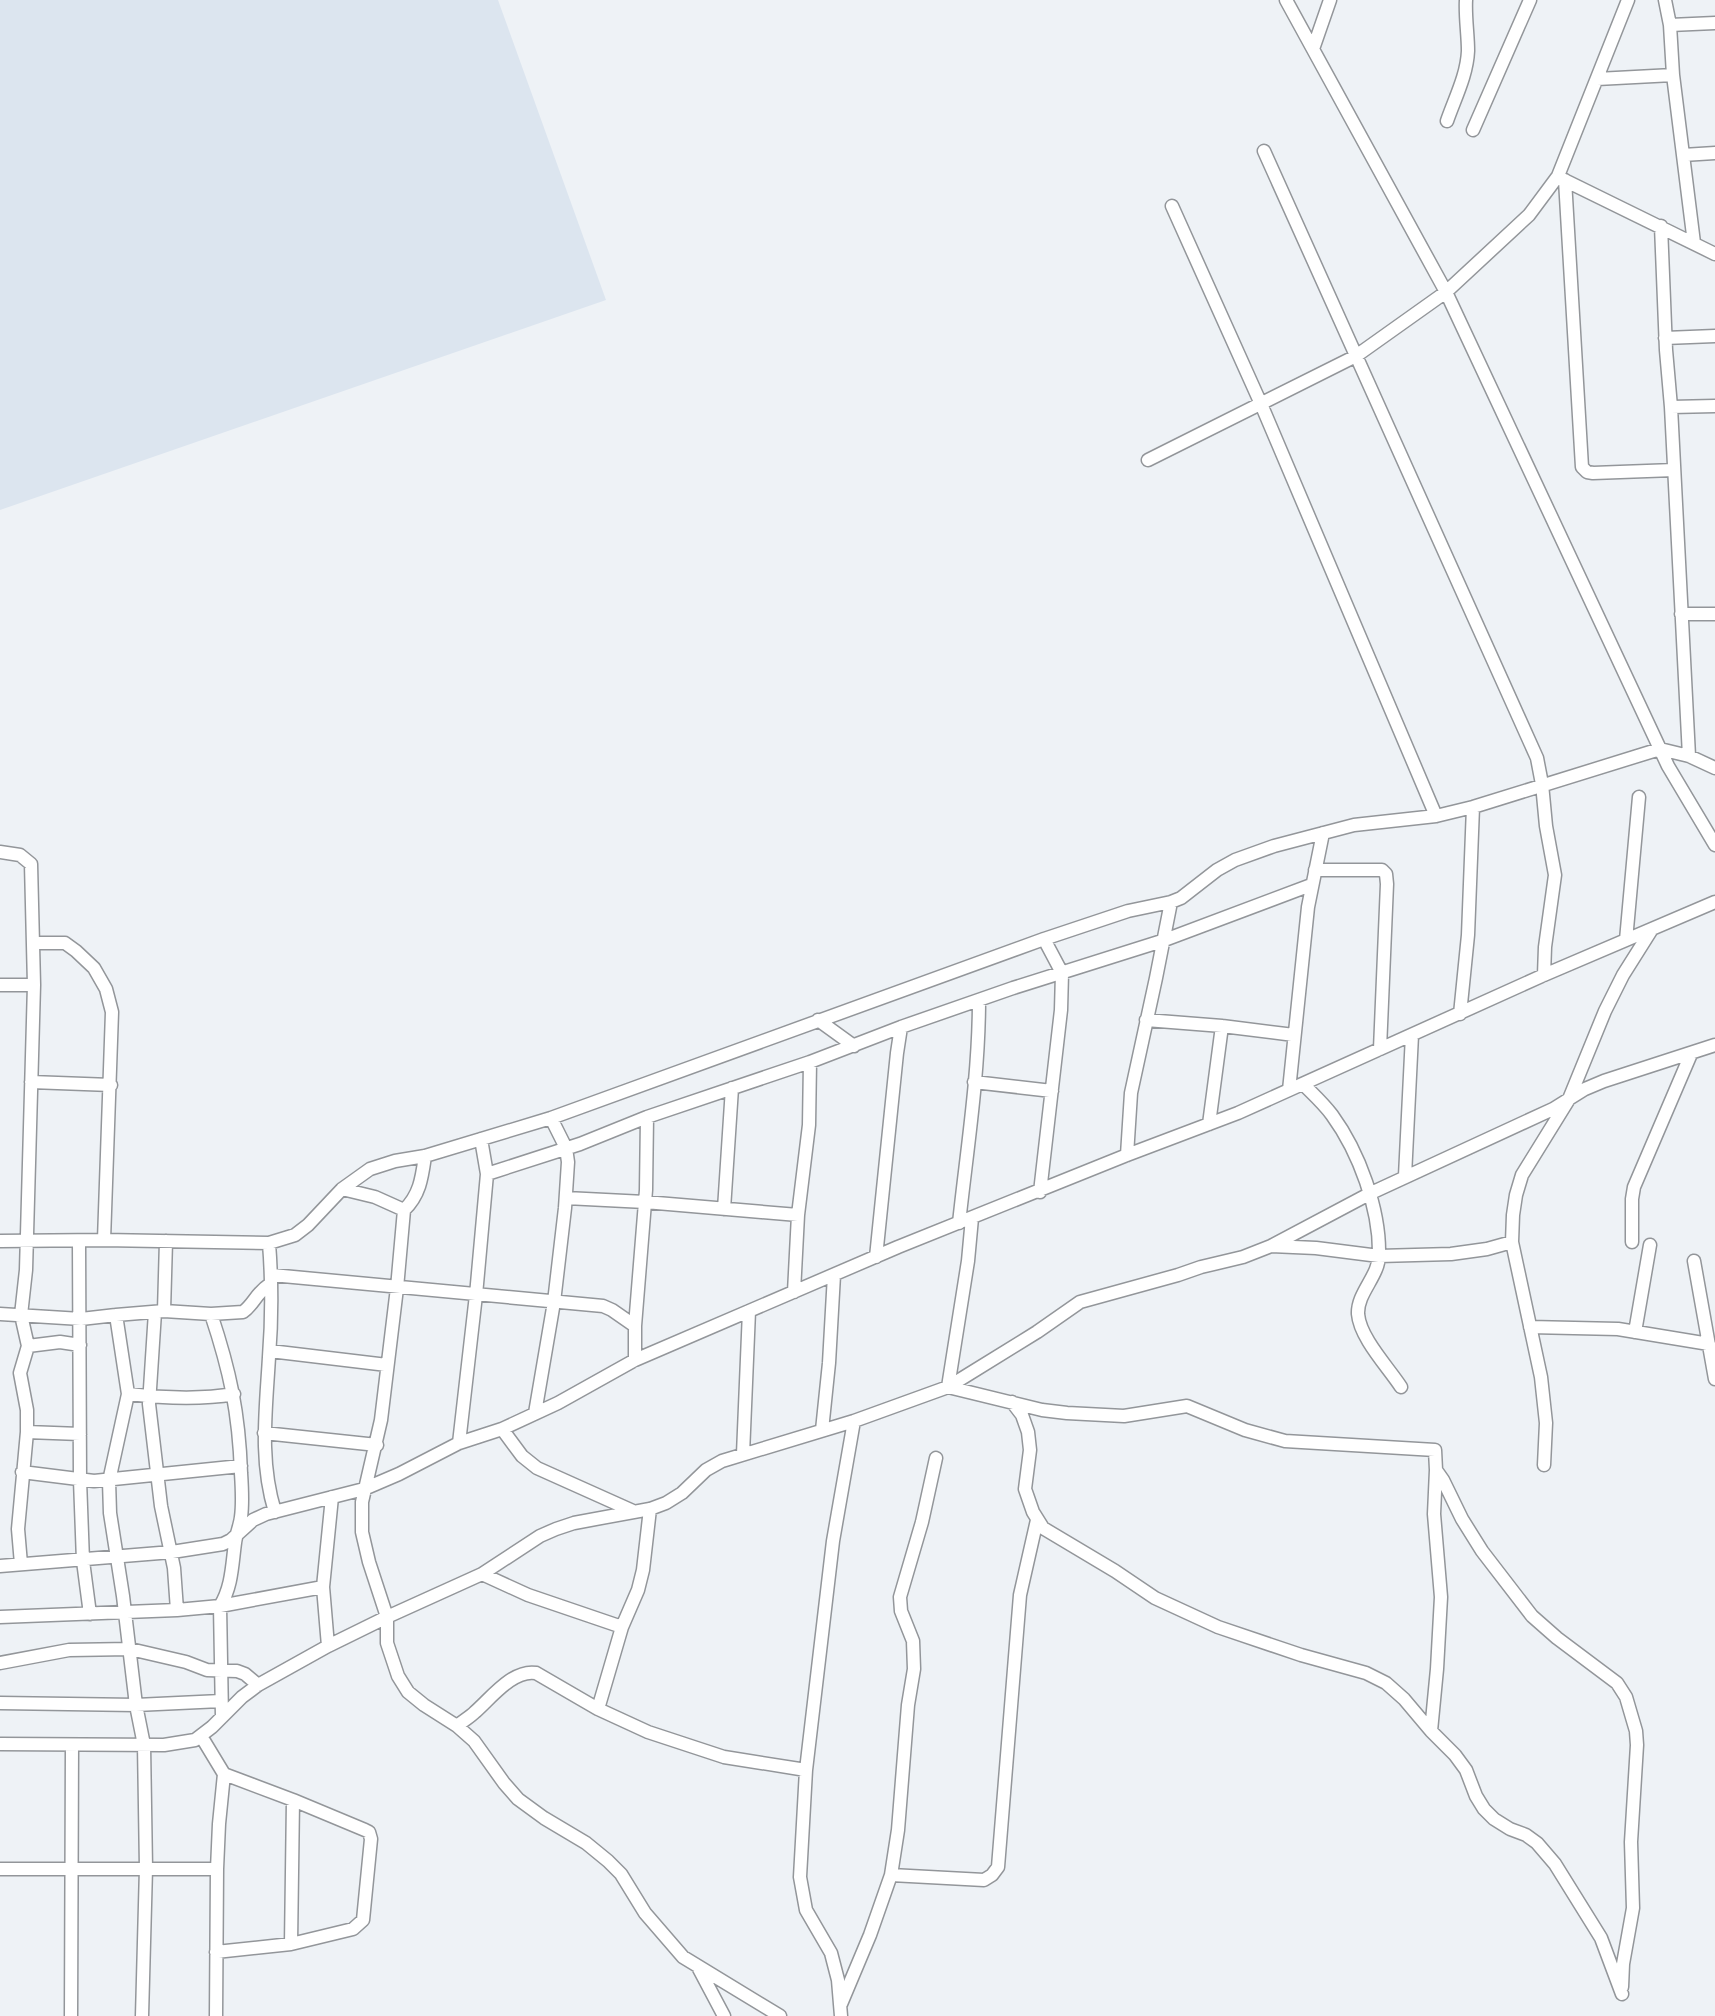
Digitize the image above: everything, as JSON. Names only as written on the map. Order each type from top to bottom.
[{"type":"street","points":[[1286,0],[1446,292],[1668,766],[1715,845]]},
{"type":"street","points":[[1313,49],[1329,0]]},
{"type":"street","points":[[1447,121],[1466,71],[1466,0]]},
{"type":"street","points":[[1473,130],[1530,0]]},
{"type":"street","points":[[1148,460],[1356,356],[1446,292],[1529,215],[1561,178],[1628,0]]},
{"type":"street","points":[[1665,0],[1670,24],[1673,75],[1694,243]]},
{"type":"street","points":[[1670,24],[1715,23]]},
{"type":"street","points":[[1597,79],[1673,75]]},
{"type":"street","points":[[1264,151],[1537,758],[1555,875],[1544,975]]},
{"type":"street","points":[[1683,155],[1715,153]]},
{"type":"street","points":[[1561,178],[1715,254]]},
{"type":"street","points":[[1561,178],[1582,467],[1592,473],[1674,470]]},
{"type":"street","points":[[1172,206],[1261,404],[1436,816]]},
{"type":"street","points":[[1661,226],[1689,756]]},
{"type":"street","points":[[1665,338],[1715,336]]},
{"type":"street","points":[[1671,407],[1715,405]]},
{"type":"street","points":[[1681,614],[1715,614]]},
{"type":"street","points":[[0,1241],[269,1243],[295,1235],[342,1189],[370,1169],[425,1156],[551,1118],[1044,939],[1128,911],[1171,902],[1181,898],[1216,870],[1274,846],[1353,825],[1436,816],[1473,807],[1660,749],[1689,756],[1715,768]]},
{"type":"street","points":[[1626,940],[1639,797]]},
{"type":"street","points":[[1460,1014],[1468,935],[1473,807]]},
{"type":"street","points":[[1289,1090],[1311,885],[1322,833]]},
{"type":"street","points":[[0,852],[20,855],[31,864],[34,943],[26,1270],[21,1315],[28,1346],[20,1373],[27,1410],[18,1529],[21,1564]]},
{"type":"street","points":[[1315,870],[1382,870],[1386,874],[1380,1049]]},
{"type":"street","points":[[487,1174],[810,1062],[901,1027],[1162,940],[1311,885]]},
{"type":"street","points":[[1127,1155],[1131,1093],[1171,902]]},
{"type":"street","points":[[0,1566],[172,1552],[223,1544],[253,1520],[364,1489],[459,1443],[502,1429],[558,1403],[635,1360],[876,1257],[1209,1124],[1715,902]]},
{"type":"street","points":[[1544,1465],[1546,1423],[1541,1377],[1512,1242],[1513,1215],[1522,1175],[1569,1099],[1605,1011],[1623,975],[1652,929]]},
{"type":"street","points":[[1040,1192],[1062,973],[1044,939]]},
{"type":"street","points":[[34,943],[65,943],[94,968],[106,989],[112,1012],[104,1240]]},
{"type":"street","points":[[0,985],[34,985]]},
{"type":"street","points":[[948,1387],[968,1261],[965,1221],[979,1000]]},
{"type":"street","points":[[818,1020],[854,1046]]},
{"type":"street","points":[[1146,1020],[1294,1035]]},
{"type":"street","points":[[1209,1124],[1222,1026]]},
{"type":"street","points":[[876,1257],[901,1027]]},
{"type":"street","points":[[1405,1176],[1412,1035]]},
{"type":"street","points":[[0,1744],[144,1745],[185,1742],[201,1737],[258,1685],[328,1646],[482,1574],[540,1536],[574,1523],[650,1509],[682,1493],[706,1470],[722,1461],[854,1422],[948,1387],[1080,1302],[1243,1257],[1271,1246],[1405,1176],[1553,1108],[1585,1089],[1715,1045]]},
{"type":"street","points":[[1632,1241],[1634,1187],[1690,1054]]},
{"type":"street","points":[[794,1292],[798,1215],[808,1125],[810,1062]]},
{"type":"street","points":[[31,1082],[111,1085]]},
{"type":"street","points":[[974,1082],[1052,1091]]},
{"type":"street","points":[[1303,1084],[1331,1113],[1349,1143],[1371,1193],[1379,1256],[1376,1270],[1359,1304],[1358,1314],[1367,1339],[1401,1387]]},
{"type":"street","points":[[724,1209],[732,1088]]},
{"type":"street","points":[[635,1360],[635,1326],[645,1202],[647,1117]]},
{"type":"street","points":[[535,1413],[554,1302],[568,1162],[566,1148],[551,1118]]},
{"type":"street","points":[[459,1443],[487,1174],[481,1139]]},
{"type":"street","points":[[425,1156],[418,1192],[404,1210],[377,1445],[364,1489],[362,1532],[387,1617],[387,1643],[398,1676],[408,1692],[424,1706],[457,1726],[474,1741],[518,1799],[586,1843],[621,1874],[645,1913],[683,1957],[780,2016]]},
{"type":"street","points":[[342,1189],[374,1197],[404,1210]]},
{"type":"street","points":[[566,1198],[798,1215]]},
{"type":"street","points":[[79,1241],[80,1480],[83,1560],[90,1614]]},
{"type":"street","points":[[166,1241],[149,1396],[161,1506],[172,1552],[177,1610]]},
{"type":"street","points":[[1271,1246],[1316,1248],[1379,1256],[1451,1254],[1512,1242]]},
{"type":"street","points":[[269,1243],[270,1351],[264,1433],[266,1477],[275,1512]]},
{"type":"street","points":[[1635,1332],[1650,1245]]},
{"type":"street","points":[[1694,1261],[1715,1379]]},
{"type":"street","points":[[822,1430],[834,1275]]},
{"type":"street","points":[[0,1314],[80,1319],[159,1312],[243,1312],[271,1280],[397,1288],[603,1307],[635,1326]]},
{"type":"street","points":[[743,1454],[749,1311]]},
{"type":"street","points":[[211,1314],[234,1394],[240,1432],[241,1466],[241,1516],[228,1591],[220,1606],[222,1717]]},
{"type":"street","points":[[116,1315],[128,1394],[109,1480],[110,1513],[136,1705],[144,1745],[146,1868],[142,2016]]},
{"type":"street","points":[[1530,1327],[1618,1329],[1709,1344]]},
{"type":"street","points":[[28,1346],[60,1342],[80,1345]]},
{"type":"street","points":[[270,1351],[387,1365]]},
{"type":"street","points":[[948,1387],[1042,1410],[1124,1416],[1187,1406],[1245,1430],[1285,1441],[1435,1450],[1434,1514],[1441,1597],[1431,1731]]},
{"type":"street","points":[[128,1394],[197,1397],[234,1394]]},
{"type":"street","points":[[1012,1402],[1022,1415],[1028,1432],[1030,1450],[1025,1489],[1042,1528],[1155,1598],[1218,1627],[1301,1655],[1366,1673],[1386,1683],[1444,1742],[1466,1770],[1484,1809],[1494,1819],[1537,1843],[1555,1864],[1601,1938],[1622,1994],[1623,1964],[1633,1908],[1631,1842],[1637,1745],[1636,1731],[1626,1697],[1617,1683],[1602,1670],[1556,1638],[1532,1616],[1468,1530],[1436,1470]]},
{"type":"street","points":[[841,2010],[838,1980],[831,1953],[806,1910],[800,1877],[806,1770],[834,1541],[854,1422]]},
{"type":"street","points":[[502,1429],[522,1456],[537,1468],[632,1511]]},
{"type":"street","points":[[27,1432],[80,1434]]},
{"type":"street","points":[[264,1433],[377,1445]]},
{"type":"street","points":[[841,2010],[891,1875],[898,1830],[908,1705],[915,1669],[913,1641],[901,1611],[900,1597],[922,1522],[936,1458]]},
{"type":"street","points":[[22,1472],[80,1480],[109,1480],[241,1466]]},
{"type":"street","points":[[328,1646],[323,1587],[332,1497]]},
{"type":"street","points":[[598,1709],[622,1627],[638,1590],[650,1509]]},
{"type":"street","points":[[891,1875],[984,1880],[998,1867],[1020,1595],[1037,1520]]},
{"type":"street","points":[[482,1574],[528,1595],[622,1627]]},
{"type":"street","points":[[0,1617],[177,1610],[220,1606],[323,1587]]},
{"type":"street","points":[[0,1663],[69,1650],[130,1649],[186,1662],[207,1670],[237,1671],[258,1685]]},
{"type":"street","points":[[457,1726],[507,1684],[529,1672],[536,1673],[598,1709],[648,1732],[724,1757],[806,1770]]},
{"type":"street","points":[[0,1703],[136,1705],[221,1702]]},
{"type":"street","points":[[201,1737],[225,1774],[365,1830],[371,1839],[361,1924],[353,1929],[291,1944],[216,1952]]},
{"type":"street","points":[[71,2016],[72,1745]]},
{"type":"street","points":[[216,2016],[217,1869],[225,1774]]},
{"type":"street","points":[[291,1944],[293,1800]]},
{"type":"street","points":[[0,1869],[217,1869]]},
{"type":"street","points":[[697,1966],[723,2016]]},
{"type":"shaded area","points":[[0,0],[498,0],[606,300],[0,510]]}]
